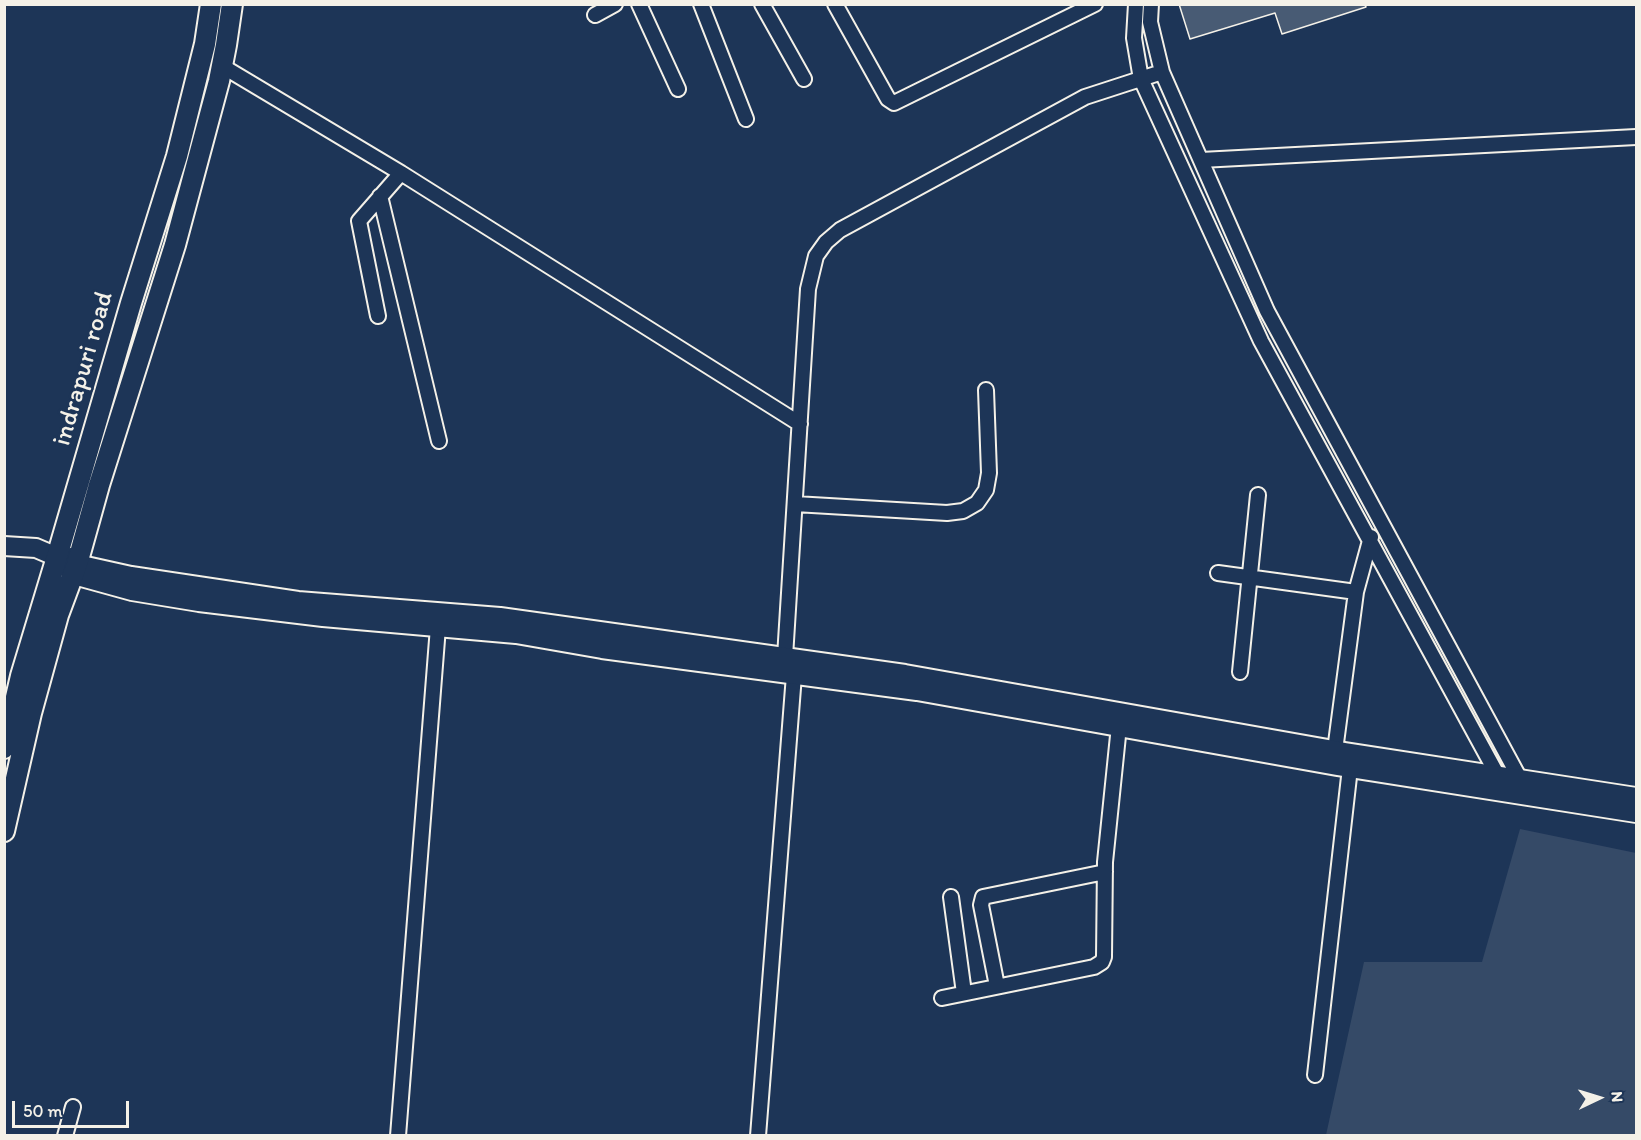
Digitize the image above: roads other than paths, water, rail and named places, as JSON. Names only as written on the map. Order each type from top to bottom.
[{"type":"main road","name":"indrapuri road","points":[[4,748],[21,676],[131,303],[177,156],[205,44],[211,4]]},
{"type":"main road","name":"indrapuri road","points":[[4,831],[30,713],[58,615],[75,569],[99,485],[175,245],[222,66],[232,4]]},
{"type":"street","points":[[595,15],[615,4]]},
{"type":"street","points":[[639,4],[678,89]]},
{"type":"street","points":[[701,4],[746,119]]},
{"type":"street","points":[[762,4],[804,79]]},
{"type":"street","points":[[835,4],[888,99],[894,104],[1095,4]]},
{"type":"street","points":[[1136,4],[1134,38],[1141,79],[1261,341],[1498,776]]},
{"type":"street","points":[[1151,4],[1150,22],[1162,72],[1275,329],[1377,512],[1520,779]]},
{"type":"street","points":[[222,66],[402,173],[800,424]]},
{"type":"street","points":[[785,657],[808,289],[816,256],[826,242],[840,230],[1085,97],[1162,72]]},
{"type":"street","points":[[1201,160],[1636,137]]},
{"type":"street","points":[[378,316],[359,221],[402,173]]},
{"type":"street","points":[[380,196],[439,441]]},
{"type":"street","points":[[795,504],[947,513],[963,511],[977,503],[986,490],[989,473],[986,390]]},
{"type":"street","points":[[1240,672],[1258,495]]},
{"type":"street","points":[[1315,1075],[1339,761],[1356,592],[1377,512]]},
{"type":"street","points":[[4,533],[39,537],[59,551],[75,569],[132,591],[323,617],[516,634],[602,649],[794,675],[917,691],[1001,698],[1636,813]]},
{"type":"street","points":[[4,546],[59,551]]},
{"type":"street","points":[[75,569],[298,601],[500,617],[904,674],[1119,726],[1339,761],[1498,776],[1636,797]]},
{"type":"street","points":[[1218,573],[1356,592]]},
{"type":"street","points":[[398,1136],[438,627]]},
{"type":"street","points":[[758,1136],[794,675]]},
{"type":"street","points":[[942,998],[1094,967],[1102,962],[1104,957],[1105,872],[1119,726]]},
{"type":"street","points":[[997,986],[981,905],[983,897],[1105,872]]},
{"type":"street","points":[[951,897],[964,993]]},
{"type":"street","points":[[64,1136],[73,1107]]}]
